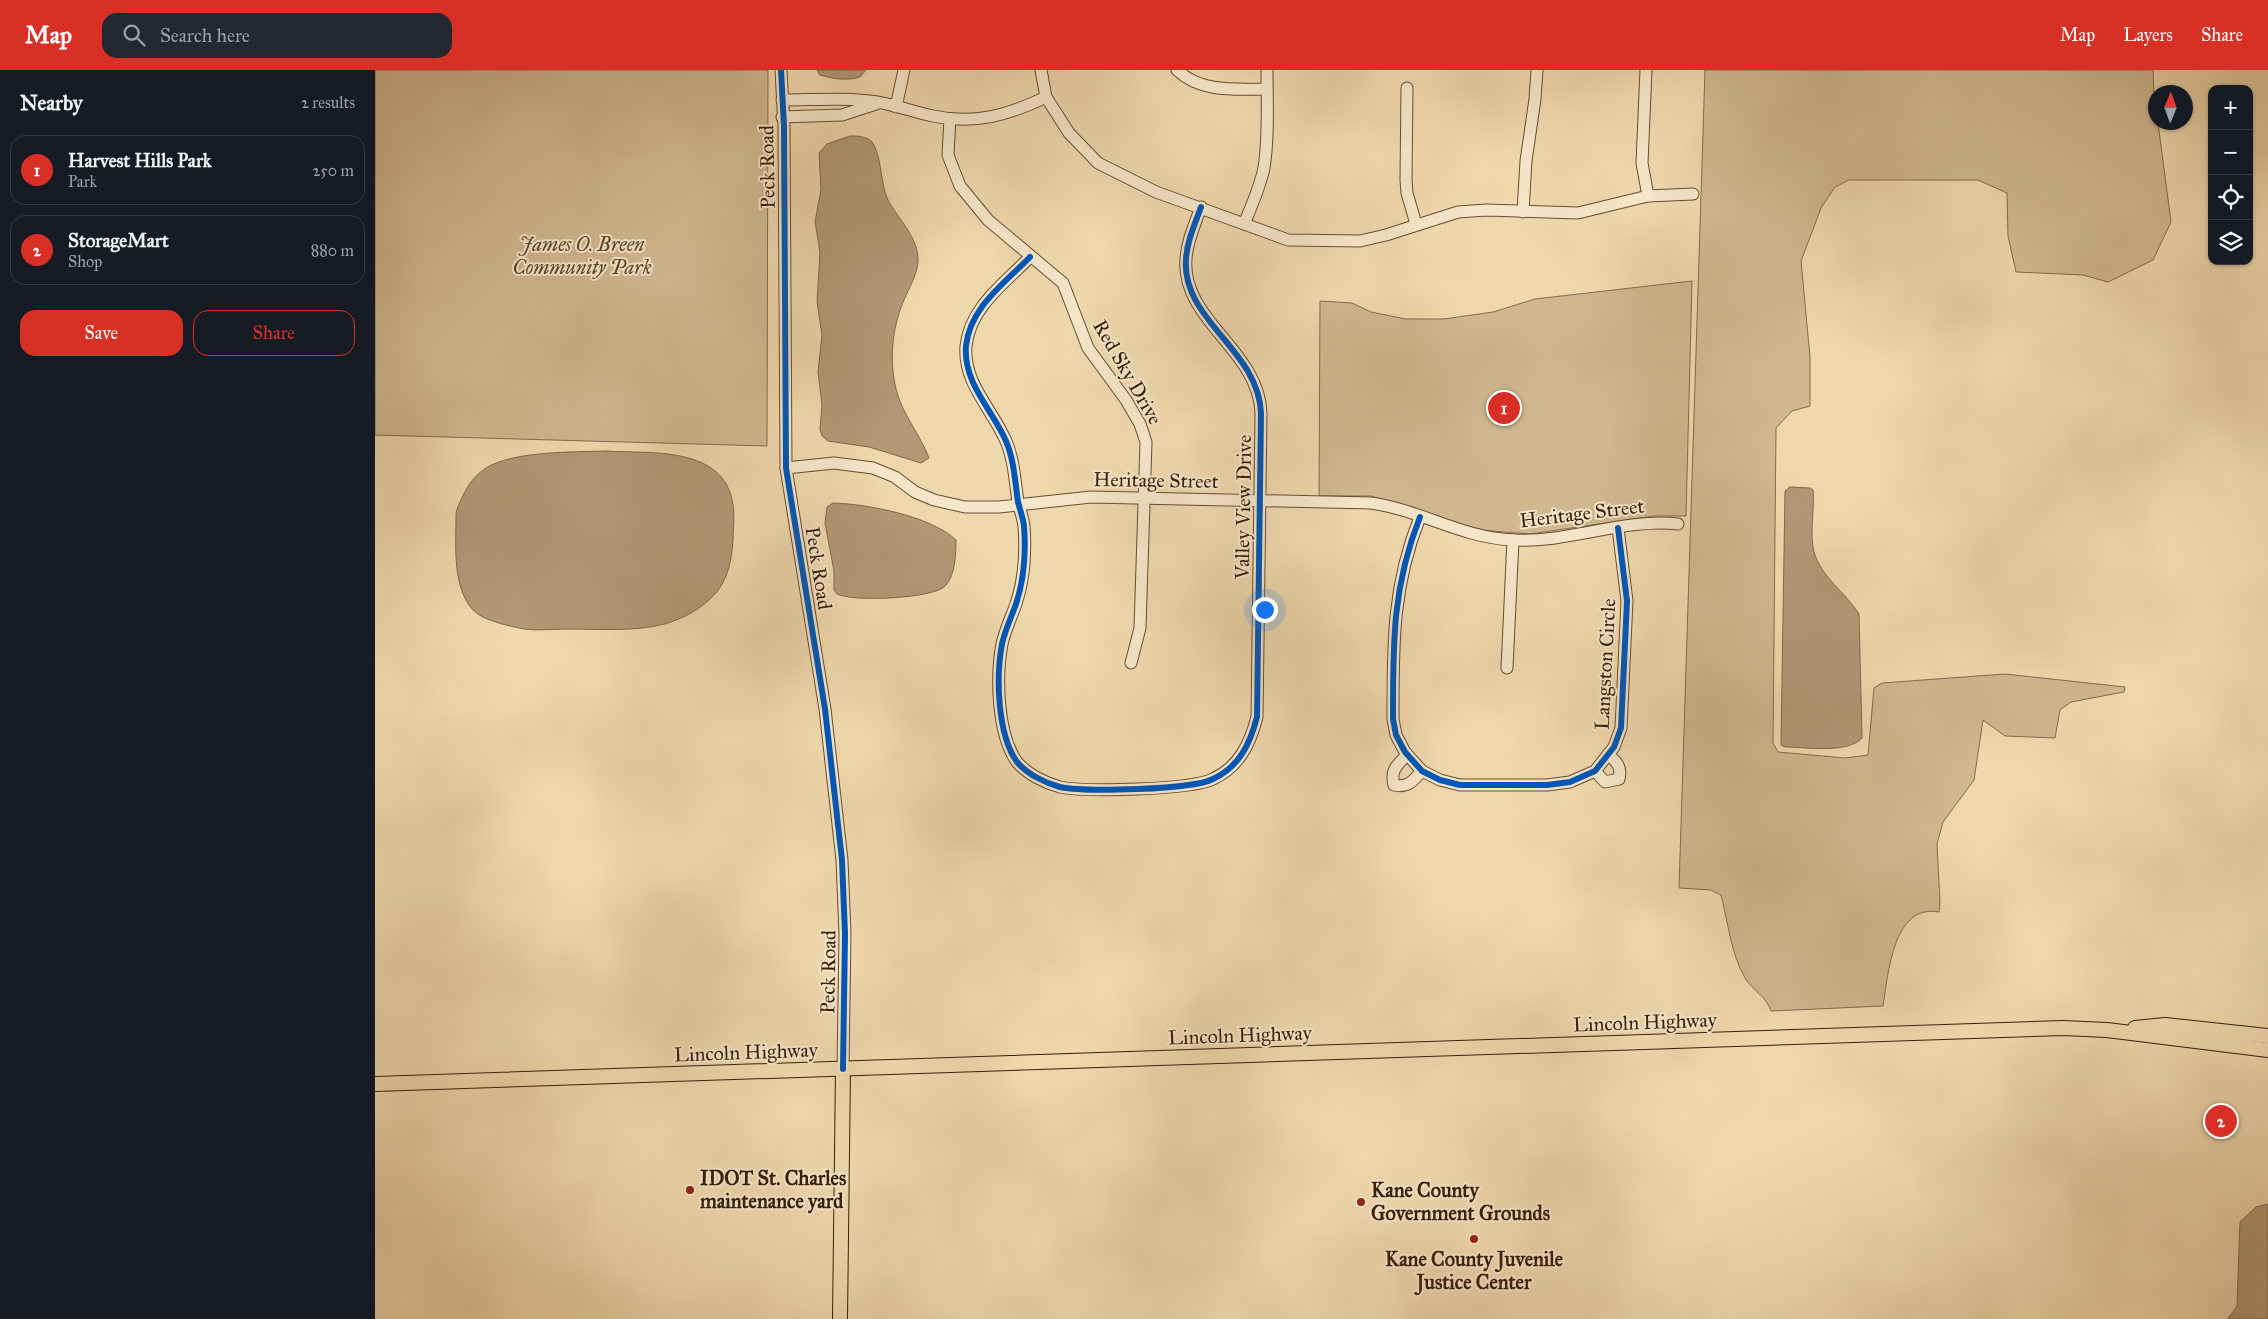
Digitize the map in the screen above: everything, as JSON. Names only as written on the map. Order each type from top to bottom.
[{"type":"main road","name":"Lincoln Highway","points":[[2107,1030],[2165,1025],[2268,1036]]},
{"type":"main road","name":"Lincoln Highway","points":[[375,1084],[2055,1029],[2107,1030],[2268,1050]]},
{"type":"main road","name":"Peck Road","points":[[840,1319],[843,1069]]},
{"type":"street","name":"Peck Road","points":[[781,70],[786,468],[825,709],[842,860],[845,934],[843,1069]]},
{"type":"street","points":[[896,107],[904,70]]},
{"type":"street","points":[[1041,70],[1046,97],[1069,134],[1098,163],[1156,192],[1288,240],[1341,241],[1373,238],[1450,213],[1466,211],[1578,213],[1648,196],[1693,194]]},
{"type":"street","points":[[1177,70],[1196,83],[1215,88],[1267,89]]},
{"type":"street","points":[[1245,224],[1260,184],[1264,167],[1267,70]]},
{"type":"street","points":[[1523,212],[1526,160],[1535,99],[1537,70]]},
{"type":"street","points":[[1646,70],[1642,162],[1648,196]]},
{"type":"street","points":[[1407,88],[1406,180],[1407,193],[1416,224]]},
{"type":"street","points":[[782,100],[881,102],[950,119],[992,118],[1025,108],[1046,97]]},
{"type":"street","points":[[782,117],[842,115],[881,102]]},
{"type":"street","name":"Red Sky Drive","points":[[950,119],[948,155],[951,168],[960,186],[988,220],[1063,283],[1088,348],[1126,400],[1140,424],[1146,442],[1140,628],[1131,663]]},
{"type":"street","name":"Valley View Drive","points":[[1030,257],[978,311],[970,329],[966,347],[968,371],[974,386],[1005,439],[1011,457],[1024,525],[1025,556],[1022,583],[1003,644],[1000,664],[1002,725],[1017,761],[1027,772],[1039,779],[1068,788],[1178,787],[1202,784],[1229,768],[1242,756],[1252,739],[1257,717],[1261,413],[1257,390],[1243,363],[1196,302],[1187,282],[1186,252],[1201,207]]},
{"type":"street","name":"Heritage Street","points":[[786,468],[834,463],[854,464],[895,477],[915,492],[953,506],[977,508],[1091,497],[1371,503],[1477,536],[1513,540],[1552,538],[1655,522],[1678,524]]},
{"type":"street","name":"Langston Circle","points":[[1420,517],[1403,566],[1396,602],[1393,642],[1393,718],[1396,734],[1407,755],[1422,771],[1440,780],[1460,785],[1547,785],[1570,782],[1595,771],[1614,747],[1621,728],[1627,601],[1618,528]]},
{"type":"street","points":[[1507,668],[1513,540]]},
{"type":"street","points":[[1595,771],[1605,782],[1619,779],[1621,772],[1619,765],[1608,754]]},
{"type":"street","points":[[1407,755],[1396,766],[1391,775],[1394,785],[1401,787],[1410,784],[1422,771]]},
{"type":"green space","name":"James O. Breen Community Park","points":[[375,70],[768,70],[767,446],[375,435]]},
{"type":"green space","points":[[1705,70],[2153,70],[2154,85],[2148,85],[2148,130],[2159,130],[2171,222],[2153,260],[2108,282],[2083,275],[2016,272],[2008,236],[2007,193],[1978,180],[1849,180],[1835,187],[1821,208],[1801,261],[1810,357],[1810,406],[1792,411],[1776,428],[1773,743],[1778,752],[1845,758],[1868,755],[1874,688],[1882,683],[2005,674],[2125,687],[2124,692],[2071,702],[2060,710],[2055,738],[2005,736],[1983,720],[1974,780],[1943,822],[1937,844],[1939,912],[1924,912],[1912,919],[1902,930],[1891,960],[1883,1006],[1771,1011],[1740,969],[1733,948],[1721,895],[1711,890],[1679,888]]},
{"type":"green space","points":[[1692,281],[1686,516],[1654,516],[1530,534],[1479,530],[1371,496],[1319,496],[1320,301],[1352,303],[1371,312],[1406,319],[1444,319],[1493,312],[1535,299]]},
{"type":"shaded area","points":[[817,70],[866,70],[860,77],[845,79],[820,75]]},
{"type":"shaded area","points":[[850,136],[859,136],[872,142],[878,154],[885,193],[912,237],[917,253],[917,270],[900,311],[894,333],[892,355],[894,378],[899,398],[929,458],[921,463],[869,447],[828,441],[822,436],[820,429],[822,405],[818,372],[822,335],[817,302],[820,252],[815,222],[821,189],[819,153],[827,144]]},
{"type":"shaded area","points":[[561,452],[643,452],[683,457],[701,462],[716,472],[727,486],[734,509],[729,568],[717,591],[695,611],[653,627],[616,630],[529,630],[497,622],[477,614],[466,601],[461,590],[456,552],[457,511],[472,481],[486,468],[512,458]]},
{"type":"shaded area","points":[[1790,487],[1810,488],[1813,490],[1812,537],[1817,561],[1859,614],[1862,738],[1855,743],[1837,748],[1785,747],[1781,745],[1785,491]]},
{"type":"shaded area","points":[[833,503],[863,506],[898,513],[931,524],[945,532],[956,540],[954,564],[949,581],[939,590],[911,596],[859,598],[837,594],[834,590],[834,571],[825,523],[827,507]]},
{"type":"shaded area","points":[[2268,1204],[2268,1319],[2228,1319],[2237,1306],[2240,1222],[2256,1207]]},
{"type":"cycle path","points":[[781,70],[784,126],[786,468],[825,709],[842,860],[845,934],[843,1069]]},
{"type":"cycle path","points":[[1030,257],[1000,286],[981,308],[974,319],[966,346],[966,359],[974,384],[1009,448],[1024,526],[1023,576],[1016,604],[1003,639],[1000,657],[1000,704],[1005,736],[1010,750],[1021,766],[1037,778],[1060,787],[1073,789],[1138,789],[1201,783],[1222,774],[1237,761],[1247,745],[1257,717],[1261,413],[1257,391],[1248,371],[1207,318],[1195,300],[1188,281],[1186,259],[1188,246],[1201,207]]},
{"type":"cycle path","points":[[1420,517],[1411,543],[1399,592],[1394,641],[1393,719],[1396,735],[1405,752],[1422,771],[1440,780],[1460,785],[1547,785],[1570,782],[1595,771],[1614,747],[1621,728],[1627,601],[1618,528]]},
{"type":"place","name":"Harvest Hills Park","points":[[1504,408]]},
{"type":"place","name":"StorageMart","points":[[2221,1121]]},
{"type":"place","name":"IDOT St. Charles maintenance yard","points":[[690,1190]]},
{"type":"place","name":"Kane County Government Grounds","points":[[1361,1202]]},
{"type":"place","name":"Kane County Juvenile Justice Center","points":[[1474,1239]]}]
